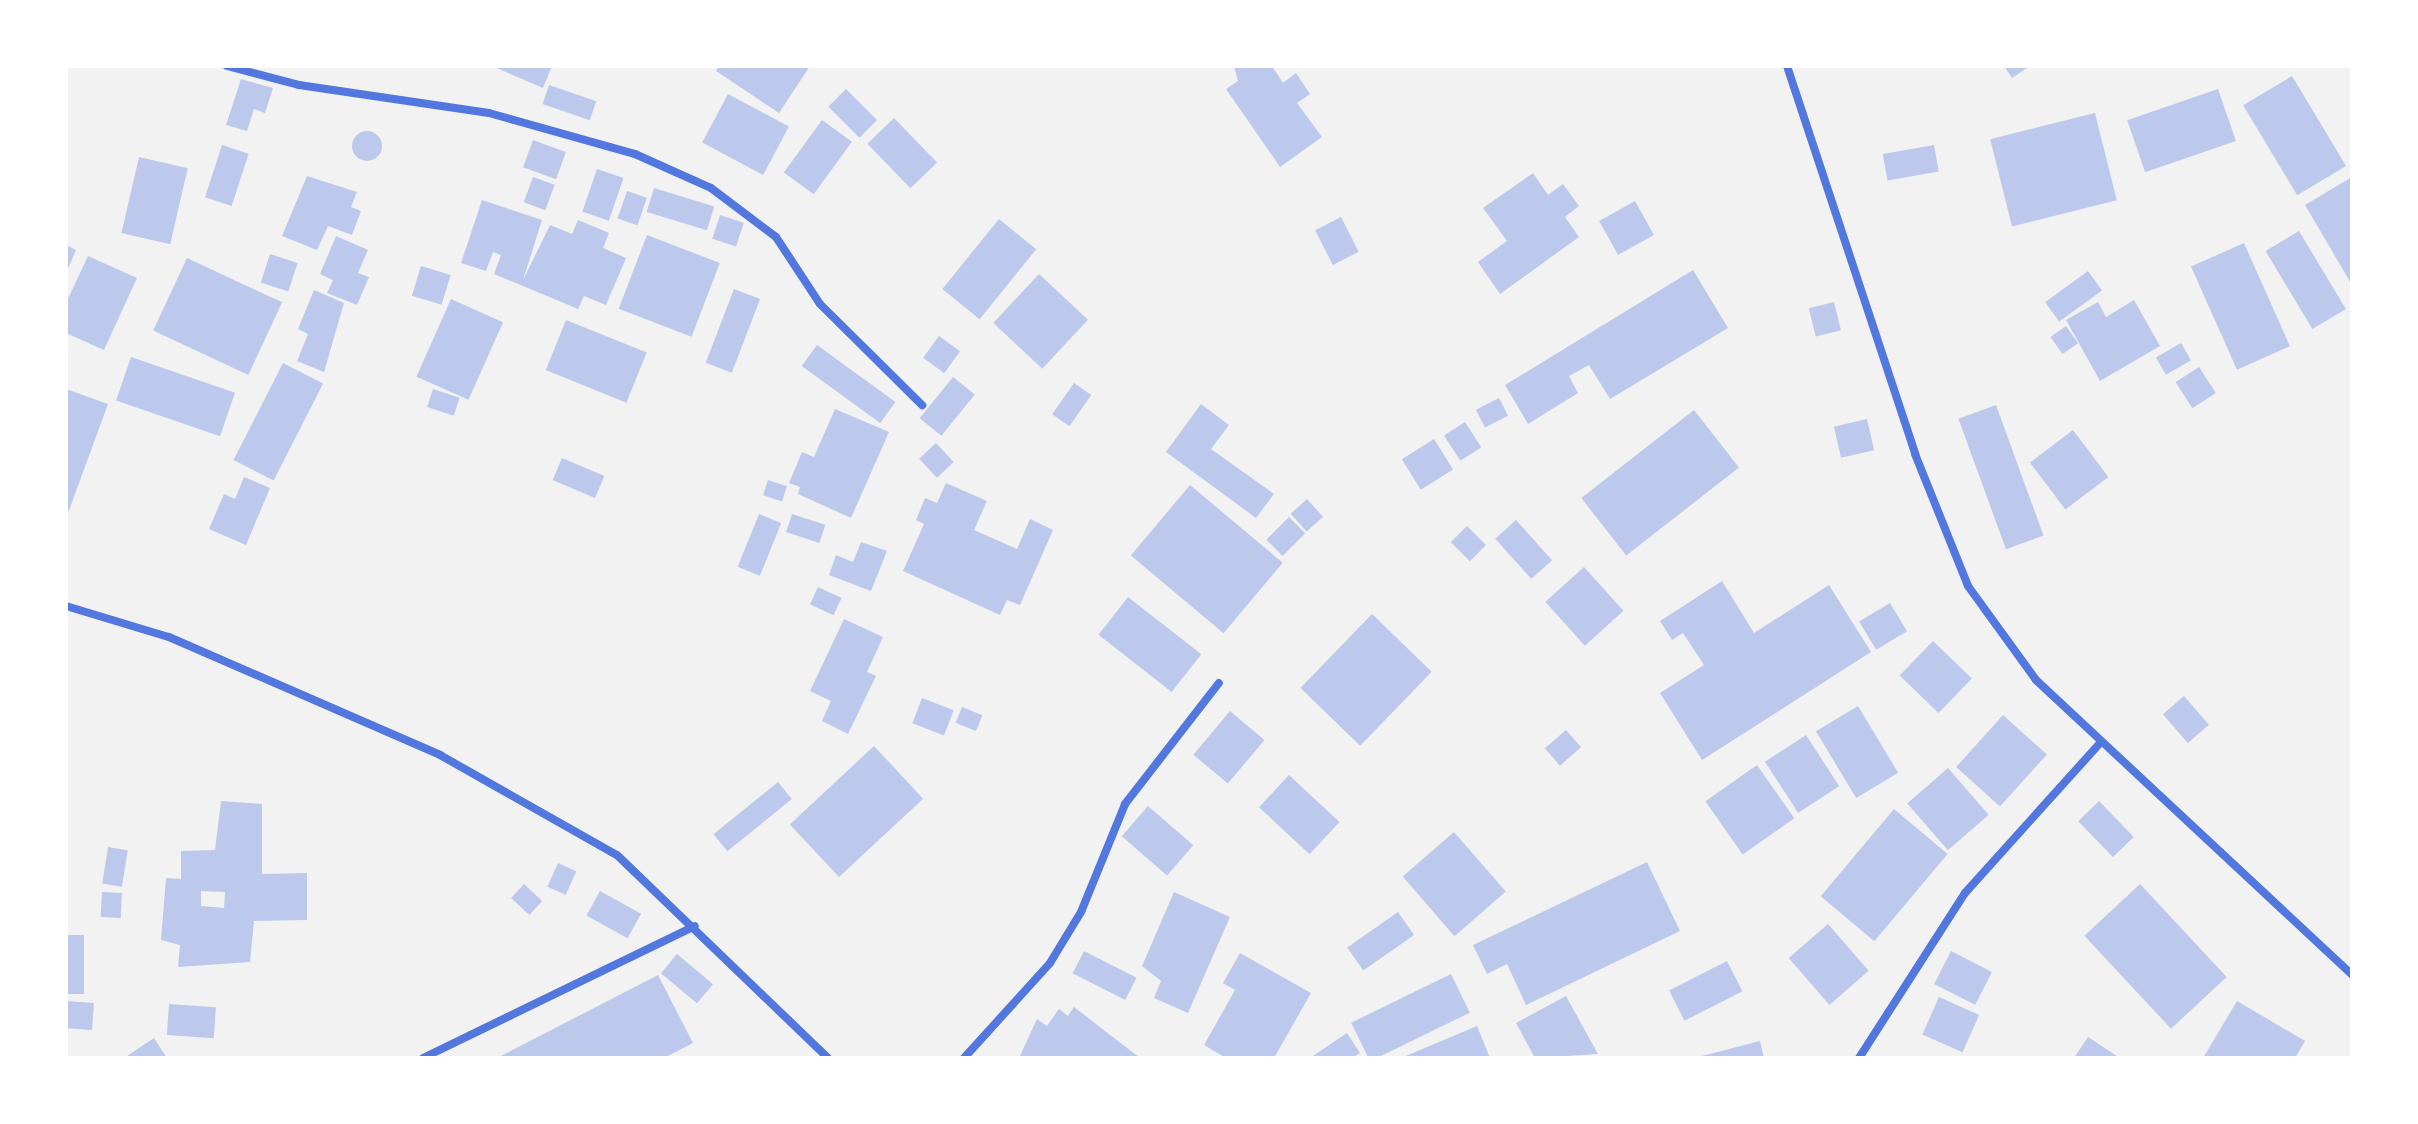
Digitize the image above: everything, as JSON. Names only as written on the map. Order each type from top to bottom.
[{"type":"street","points":[[227,66],[299,85],[489,113],[635,154],[711,188],[776,237],[820,304],[922,405]]},
{"type":"street","points":[[1787,66],[1915,454],[1968,586],[2036,680],[2352,975]]},
{"type":"street","points":[[66,606],[169,637],[440,755],[617,855],[695,926],[828,1058]]},
{"type":"street","points":[[964,1058],[1050,963],[1081,912],[1125,804],[1219,683]]},
{"type":"street","points":[[1859,1058],[1965,893],[2101,742]]},
{"type":"street","points":[[423,1058],[695,926]]},
{"type":"building","points":[[492,66],[552,66],[543,88]]},
{"type":"building","points":[[719,66],[810,66],[779,113],[716,71]]},
{"type":"building","points":[[1234,66],[1272,66],[1283,83],[1296,73],[1310,94],[1297,103],[1322,137],[1280,167],[1226,89],[1238,81]]},
{"type":"building","points":[[2004,66],[2030,66],[2012,78]]},
{"type":"building","points":[[2292,76],[2346,166],[2297,195],[2243,105]]},
{"type":"building","points":[[241,79],[273,88],[265,113],[254,109],[247,131],[226,125]]},
{"type":"building","points":[[549,85],[596,101],[590,120],[542,104]]},
{"type":"building","points":[[846,89],[877,120],[859,138],[828,107]]},
{"type":"building","points":[[2218,89],[2236,141],[2145,172],[2127,120]]},
{"type":"building","points":[[728,94],[789,126],[763,175],[702,143]]},
{"type":"building","points":[[2095,113],[2117,200],[2012,226],[1990,139]]},
{"type":"building","points":[[894,118],[937,163],[910,188],[867,144]]},
{"type":"building","points":[[822,120],[852,142],[814,194],[784,173]]},
{"type":"building","points":[[367,131],[378,135],[382,146],[378,157],[367,161],[356,157],[352,146],[356,135]]},
{"type":"building","points":[[533,140],[566,152],[556,179],[523,167]]},
{"type":"building","points":[[222,145],[249,154],[232,206],[205,197]]},
{"type":"building","points":[[1934,145],[1939,172],[1887,181],[1883,154]]},
{"type":"building","points":[[139,157],[188,168],[170,244],[121,233]]},
{"type":"building","points":[[597,169],[623,178],[609,221],[582,212]]},
{"type":"building","points":[[1533,173],[1548,195],[1563,184],[1579,206],[1565,217],[1579,237],[1500,294],[1478,262],[1507,241],[1483,208]]},
{"type":"building","points":[[307,176],[357,192],[351,207],[361,211],[352,235],[328,226],[317,250],[282,236]]},
{"type":"building","points":[[533,177],[555,185],[545,210],[524,202]]},
{"type":"building","points":[[2352,177],[2352,285],[2305,205]]},
{"type":"building","points":[[654,188],[714,206],[707,230],[647,212]]},
{"type":"building","points":[[627,191],[647,198],[637,225],[618,218]]},
{"type":"building","points":[[482,200],[542,220],[523,280],[550,225],[572,234],[578,220],[609,233],[603,248],[626,258],[606,305],[584,296],[578,309],[494,274],[501,255],[493,252],[486,271],[461,263]]},
{"type":"building","points":[[1635,201],[1654,235],[1618,255],[1599,221]]},
{"type":"building","points":[[720,215],[744,223],[736,247],[712,239]]},
{"type":"building","points":[[1341,217],[1359,252],[1333,265],[1315,230]]},
{"type":"building","points":[[999,219],[1036,249],[980,319],[942,289]]},
{"type":"building","points":[[2299,231],[2346,309],[2312,329],[2266,251]]},
{"type":"building","points":[[647,235],[720,263],[692,337],[619,309]]},
{"type":"building","points":[[336,236],[368,250],[358,273],[369,277],[357,305],[327,293],[333,280],[320,274]]},
{"type":"building","points":[[2244,243],[2290,346],[2237,370],[2191,267]]},
{"type":"building","points":[[66,245],[76,250],[66,273]]},
{"type":"building","points":[[270,254],[298,263],[288,291],[261,283]]},
{"type":"building","points":[[88,256],[137,278],[104,350],[66,333],[66,303]]},
{"type":"building","points":[[187,258],[282,302],[248,375],[153,331]]},
{"type":"building","points":[[421,266],[451,275],[442,305],[412,296]]},
{"type":"building","points":[[1693,270],[1728,328],[1610,399],[1589,365],[1569,376],[1578,393],[1528,424],[1505,385]]},
{"type":"building","points":[[2088,271],[2102,290],[2059,322],[2045,302]]},
{"type":"building","points":[[1039,274],[1088,320],[1042,369],[993,323]]},
{"type":"building","points":[[734,289],[760,299],[732,373],[706,363]]},
{"type":"building","points":[[314,290],[344,303],[324,372],[297,361],[308,334],[298,329]]},
{"type":"building","points":[[451,299],[503,322],[468,400],[416,377]]},
{"type":"building","points":[[2134,300],[2160,346],[2100,381],[2066,320],[2098,302],[2106,317]]},
{"type":"building","points":[[1834,302],[1841,330],[1816,336],[1809,308]]},
{"type":"building","points":[[566,320],[647,353],[626,403],[546,370]]},
{"type":"building","points":[[2066,326],[2078,343],[2062,354],[2050,337]]},
{"type":"building","points":[[939,336],[960,351],[944,373],[923,358]]},
{"type":"building","points":[[2181,343],[2191,360],[2166,375],[2156,358]]},
{"type":"building","points":[[817,345],[895,402],[880,423],[802,366]]},
{"type":"building","points":[[131,357],[235,393],[220,436],[116,400]]},
{"type":"building","points":[[283,363],[323,383],[274,481],[234,460]]},
{"type":"building","points":[[2199,367],[2216,393],[2192,408],[2176,382]]},
{"type":"building","points":[[953,377],[975,395],[941,436],[920,418]]},
{"type":"building","points":[[1074,383],[1091,395],[1069,426],[1052,414]]},
{"type":"building","points":[[66,389],[108,404],[68,513],[66,513]]},
{"type":"building","points":[[433,389],[460,398],[454,416],[427,407]]},
{"type":"building","points":[[1499,398],[1508,416],[1485,428],[1476,410]]},
{"type":"building","points":[[1201,404],[1229,425],[1211,449],[1274,494],[1256,518],[1166,452]]},
{"type":"building","points":[[1996,405],[2044,536],[2006,549],[1958,419]]},
{"type":"building","points":[[835,409],[889,432],[851,518],[798,494],[800,487],[789,483],[802,452],[814,457]]},
{"type":"building","points":[[1694,410],[1739,468],[1626,556],[1581,498]]},
{"type":"building","points":[[1867,419],[1874,450],[1841,458],[1834,427]]},
{"type":"building","points":[[1465,422],[1481,447],[1460,461],[1444,436]]},
{"type":"building","points":[[2073,430],[2109,477],[2065,510],[2030,462]]},
{"type":"building","points":[[1434,439],[1453,470],[1421,490],[1402,459]]},
{"type":"building","points":[[936,443],[954,462],[937,478],[919,459]]},
{"type":"building","points":[[562,458],[604,476],[595,498],[553,480]]},
{"type":"building","points":[[244,477],[270,488],[246,545],[209,529],[224,494],[235,499]]},
{"type":"building","points":[[768,480],[787,486],[782,501],[763,495]]},
{"type":"building","points":[[946,483],[987,501],[974,530],[1017,549],[1030,519],[1053,530],[1020,605],[1007,600],[1000,615],[903,571],[924,524],[916,520],[925,498],[937,503]]},
{"type":"building","points":[[1190,485],[1283,563],[1224,633],[1131,555]]},
{"type":"building","points":[[1307,499],[1323,517],[1307,532],[1291,514]]},
{"type":"building","points":[[759,514],[781,523],[760,576],[738,567]]},
{"type":"building","points":[[792,514],[825,525],[819,543],[786,532]]},
{"type":"building","points":[[1289,517],[1305,533],[1283,556],[1266,540]]},
{"type":"building","points":[[1516,520],[1552,560],[1531,579],[1495,539]]},
{"type":"building","points":[[1467,526],[1486,545],[1470,561],[1451,542]]},
{"type":"building","points":[[861,542],[887,551],[871,591],[829,575],[836,555],[853,562]]},
{"type":"building","points":[[1584,567],[1623,611],[1585,646],[1545,602]]},
{"type":"building","points":[[1722,581],[1754,633],[1829,585],[1871,652],[1702,760],[1660,693],[1704,665],[1683,633],[1672,640],[1660,621]]},
{"type":"building","points":[[818,587],[842,598],[834,615],[810,604]]},
{"type":"building","points":[[1128,597],[1201,654],[1172,692],[1098,635]]},
{"type":"building","points":[[1890,603],[1907,631],[1876,650],[1859,622]]},
{"type":"building","points":[[1372,614],[1432,672],[1360,746],[1300,688]]},
{"type":"building","points":[[844,619],[883,637],[867,672],[876,676],[848,734],[822,721],[831,701],[810,691]]},
{"type":"building","points":[[1933,641],[1972,679],[1939,713],[1900,676]]},
{"type":"building","points":[[2184,696],[2209,725],[2188,743],[2163,714]]},
{"type":"building","points":[[922,698],[954,710],[944,735],[912,723]]},
{"type":"building","points":[[1858,706],[1898,773],[1856,798],[1816,731]]},
{"type":"building","points":[[962,707],[982,715],[976,731],[956,723]]},
{"type":"building","points":[[1230,711],[1264,740],[1228,784],[1193,755]]},
{"type":"building","points":[[2003,715],[2047,754],[2000,806],[1956,767]]},
{"type":"building","points":[[1566,730],[1581,747],[1560,766],[1545,748]]},
{"type":"building","points":[[1806,735],[1839,786],[1798,813],[1765,762]]},
{"type":"building","points":[[874,746],[923,799],[839,877],[790,824]]},
{"type":"building","points":[[1757,765],[1794,818],[1743,854],[1705,801]]},
{"type":"building","points":[[1948,768],[1989,815],[1948,850],[1907,803]]},
{"type":"building","points":[[1289,775],[1339,822],[1309,854],[1259,807]]},
{"type":"building","points":[[778,782],[792,799],[727,851],[713,834]]},
{"type":"building","points":[[221,801],[262,804],[262,874],[307,873],[307,920],[254,921],[250,962],[178,967],[180,945],[161,940],[166,878],[181,879],[181,851],[215,850]],"holes":[[[201,891],[225,892],[224,908],[201,906]]]},
{"type":"building","points":[[2099,801],[2134,837],[2113,857],[2078,821]]},
{"type":"building","points":[[1148,806],[1193,845],[1167,876],[1122,836]]},
{"type":"building","points":[[1894,809],[1948,854],[1874,941],[1821,896]]},
{"type":"building","points":[[1454,832],[1506,892],[1455,936],[1403,877]]},
{"type":"building","points":[[108,847],[128,850],[122,887],[102,884]]},
{"type":"building","points":[[1647,862],[1680,931],[1526,1005],[1507,964],[1487,974],[1473,945]]},
{"type":"building","points":[[558,863],[576,871],[566,895],[547,887]]},
{"type":"building","points":[[524,884],[542,901],[529,915],[511,898]]},
{"type":"building","points":[[2140,884],[2227,977],[2171,1029],[2084,936]]},
{"type":"building","points":[[600,891],[641,914],[628,938],[586,915]]},
{"type":"building","points":[[102,892],[122,893],[121,918],[101,917]]},
{"type":"building","points":[[1174,892],[1230,917],[1188,1013],[1154,998],[1161,981],[1142,966]]},
{"type":"building","points":[[1398,912],[1414,935],[1363,970],[1347,948]]},
{"type":"building","points":[[1828,924],[1869,971],[1829,1005],[1789,958]]},
{"type":"building","points":[[66,935],[84,935],[84,994],[66,994]]},
{"type":"building","points":[[1084,951],[1137,978],[1125,1000],[1073,973]]},
{"type":"building","points":[[1951,951],[1992,972],[1975,1005],[1934,984]]},
{"type":"building","points":[[1240,953],[1311,993],[1274,1058],[1226,1058],[1204,1045],[1235,990],[1223,983]]},
{"type":"building","points":[[677,954],[713,984],[697,1003],[661,973]]},
{"type":"building","points":[[1727,961],[1742,991],[1685,1021],[1669,991]]},
{"type":"building","points":[[1451,974],[1470,1013],[1377,1058],[1368,1058],[1351,1023]]},
{"type":"building","points":[[658,975],[693,1043],[664,1058],[497,1058]]},
{"type":"building","points":[[1566,996],[1598,1054],[1535,1058],[1516,1023]]},
{"type":"building","points":[[1939,997],[1979,1015],[1963,1052],[1922,1034]]},
{"type":"building","points":[[66,1001],[94,1003],[92,1030],[66,1028]]},
{"type":"building","points":[[2237,1001],[2305,1041],[2295,1058],[2203,1058]]},
{"type":"building","points":[[169,1004],[216,1007],[214,1038],[167,1035]]},
{"type":"building","points":[[1074,1007],[1140,1058],[1019,1058],[1037,1019],[1047,1026],[1059,1009],[1068,1016]]},
{"type":"building","points":[[1477,1026],[1490,1058],[1401,1058]]},
{"type":"building","points":[[1347,1033],[1360,1053],[1352,1058],[1310,1058]]},
{"type":"building","points":[[2088,1037],[2120,1058],[2074,1058]]},
{"type":"building","points":[[154,1038],[167,1058],[124,1058]]},
{"type":"building","points":[[1760,1041],[1764,1058],[1698,1058],[1698,1057]]}]
